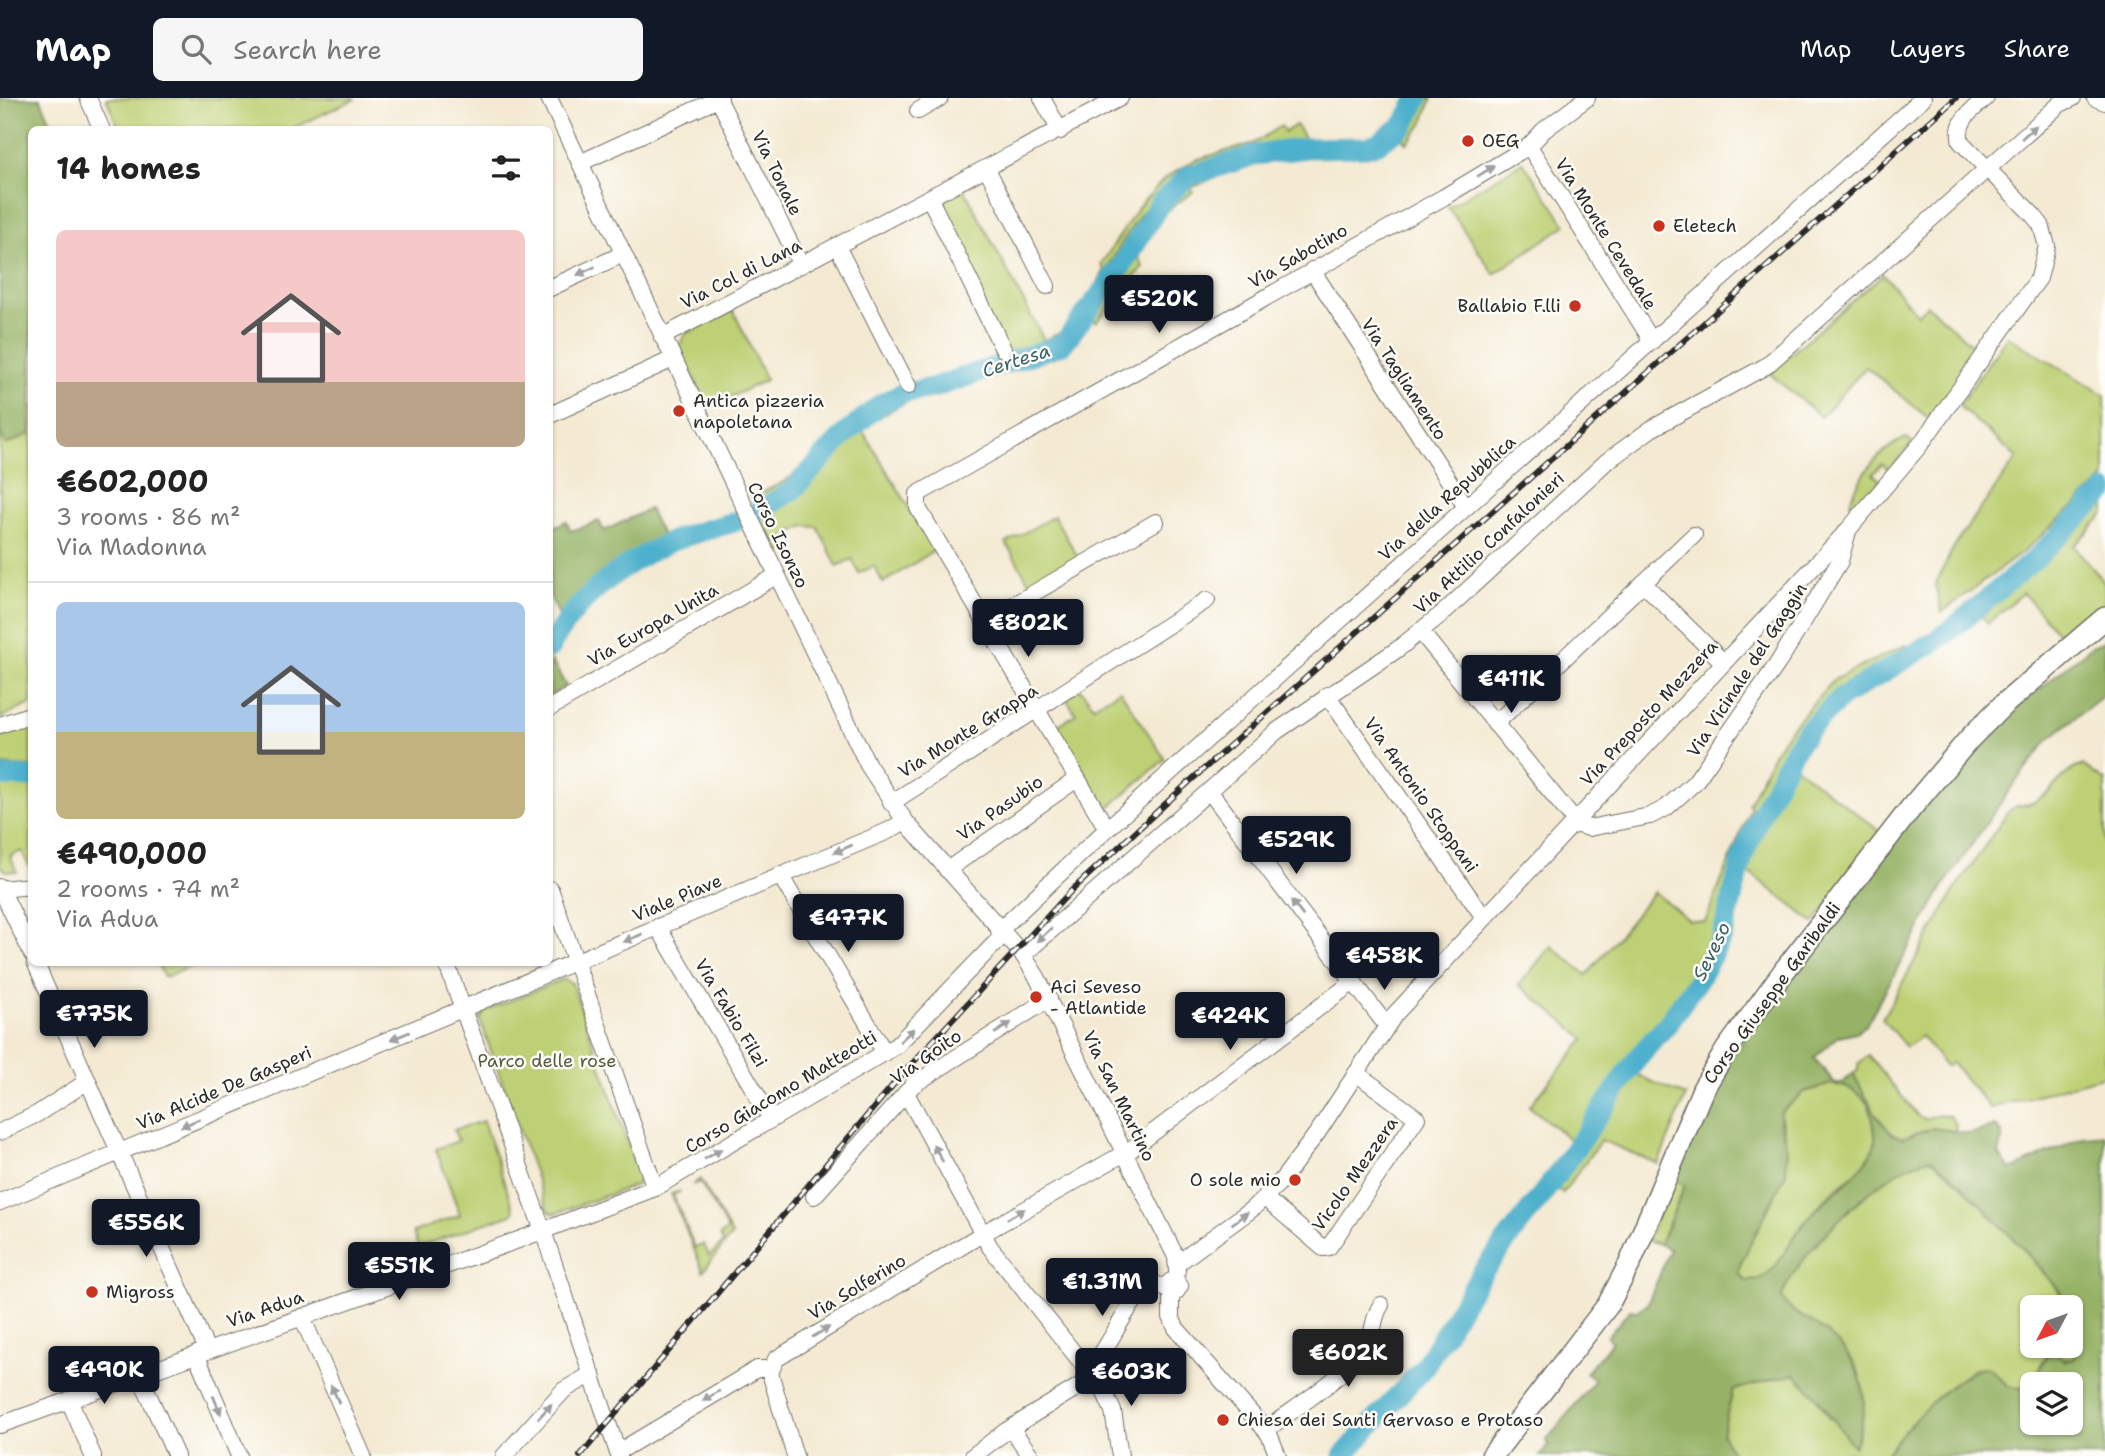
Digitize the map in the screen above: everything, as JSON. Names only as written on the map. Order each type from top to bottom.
[{"type":"main road","name":"Corso Giuseppe Garibaldi","points":[[1492,1456],[1608,1305],[1630,1263],[1703,1089],[1720,1059],[1784,971],[1910,808],[1970,738],[2003,705],[2105,618]]},
{"type":"street","points":[[88,98],[100,126]]},
{"type":"street","name":"Corso Isonzo","points":[[549,98],[867,765],[905,821],[1023,955]]},
{"type":"street","points":[[580,163],[719,98]]},
{"type":"street","name":"Via Tonale","points":[[719,98],[801,265]]},
{"type":"street","points":[[918,111],[940,98]]},
{"type":"street","points":[[1042,98],[1060,131]]},
{"type":"street","name":"Via Col di Lana","points":[[662,337],[1120,98]]},
{"type":"street","name":"Via Sabotino","points":[[984,622],[916,502],[923,489],[1444,198],[1530,146],[1544,130],[1587,98]]},
{"type":"street","name":"Via della Repubblica","points":[[1001,933],[1107,829],[1923,98]]},
{"type":"street","name":"Via Preposto Mezzera","points":[[1176,1278],[1265,1198],[1294,1166],[1386,1025],[1483,916],[1848,530],[1936,424],[2044,267],[2047,246],[2041,225],[1966,148],[1959,135],[1962,120],[1986,98]]},
{"type":"street","name":"Via Attilio Confalonieri","points":[[1023,955],[1283,726],[1420,631],[1606,462],[1651,429],[1766,366],[2060,104],[2073,98]]},
{"type":"street","points":[[2095,98],[2105,102]]},
{"type":"street","name":"Via Monte Cevedale","points":[[1530,146],[1652,341]]},
{"type":"street","points":[[987,169],[1047,286]]},
{"type":"street","points":[[930,199],[1003,349]]},
{"type":"street","points":[[837,246],[908,386]]},
{"type":"street","points":[[553,287],[623,254]]},
{"type":"street","name":"Via Tagliamento","points":[[1312,270],[1466,507]]},
{"type":"street","points":[[553,414],[673,359]]},
{"type":"street","points":[[1107,829],[984,622],[1156,522]]},
{"type":"street","name":"Via Vicinale del Gaggin","points":[[1574,821],[1589,828],[1650,816],[1666,807],[1695,782],[1778,663],[1843,554],[1848,530]]},
{"type":"street","points":[[1495,724],[1695,535]]},
{"type":"street","name":"Via Europa Unita","points":[[553,706],[776,576]]},
{"type":"street","points":[[1643,583],[1723,662]]},
{"type":"street","name":"Via Monte Grappa","points":[[891,803],[1207,600]]},
{"type":"street","points":[[1420,631],[1574,821]]},
{"type":"street","name":"Via Antonio Stoppani","points":[[1327,695],[1483,916]]},
{"type":"street","points":[[0,725],[28,715]]},
{"type":"street","name":"Via Pasubio","points":[[947,870],[1076,779]]},
{"type":"street","points":[[1210,793],[1386,1025]]},
{"type":"street","name":"Viale Piave","points":[[463,1009],[888,831],[905,821]]},
{"type":"street","points":[[780,875],[885,1053]]},
{"type":"street","points":[[28,886],[0,888],[28,946]]},
{"type":"street","points":[[553,898],[655,1188]]},
{"type":"street","name":"Via Fabio Filzi","points":[[658,928],[771,1119]]},
{"type":"street","name":"Corso Giacomo Matteotti","points":[[543,1231],[655,1188],[885,1053],[906,1037],[1001,933]]},
{"type":"street","name":"Via San Martino","points":[[1023,955],[1049,999],[1125,1153],[1176,1278]]},
{"type":"street","points":[[37,966],[119,1152],[201,1352],[239,1456]]},
{"type":"street","points":[[447,966],[543,1231],[617,1455],[757,1369],[766,1369],[770,1373],[795,1456]]},
{"type":"street","name":"Via Solferino","points":[[770,1373],[776,1359],[982,1234],[1125,1153],[1353,982]]},
{"type":"street","name":"Via Goito","points":[[814,1196],[913,1085],[1049,999]]},
{"type":"street","name":"Via Alcide De Gasperi","points":[[0,1202],[463,1009]]},
{"type":"street","name":"Vicolo Mezzera","points":[[1265,1198],[1323,1248],[1329,1247],[1417,1118],[1356,1073]]},
{"type":"street","points":[[0,1132],[37,1114],[88,1081]]},
{"type":"street","points":[[906,1093],[982,1234],[1091,1373],[1113,1411],[1120,1456]]},
{"type":"street","name":"Via Adua","points":[[0,1425],[543,1231]]},
{"type":"street","points":[[973,1456],[1091,1373],[1141,1293],[1156,1285],[1176,1278],[1172,1321],[1273,1446],[1313,1396],[1363,1350],[1372,1335],[1381,1305]]},
{"type":"street","points":[[302,1317],[363,1456]]},
{"type":"street","points":[[139,1374],[176,1456]]},
{"type":"street","points":[[504,1456],[564,1390],[592,1374]]},
{"type":"street","points":[[69,1400],[93,1456]]},
{"type":"street","points":[[1011,1428],[1031,1456]]},
{"type":"green space","points":[[0,98],[40,98],[53,126],[28,126],[28,705],[0,718]]},
{"type":"green space","points":[[0,98],[40,98],[53,126],[28,126],[28,434],[6,445],[0,431]]},
{"type":"green space","points":[[106,98],[355,99],[297,126],[118,126]]},
{"type":"green space","points":[[1423,98],[1432,98],[1422,125],[1407,143],[1402,136],[1415,118]]},
{"type":"green space","points":[[1296,125],[1307,142],[1270,146],[1204,164],[1188,170],[1171,182],[1156,196],[1130,230],[1087,301],[1104,271],[1101,264],[1140,205],[1164,179],[1195,160],[1254,143],[1281,126],[1285,132]]},
{"type":"green space","points":[[1523,162],[1566,225],[1494,274],[1448,207]]},
{"type":"green space","points":[[1234,169],[1191,188],[1193,192],[1165,212],[1163,209],[1178,193],[1195,182]]},
{"type":"green space","points":[[964,189],[1044,340],[1070,328],[1048,346],[1004,358],[937,203]]},
{"type":"green space","points":[[1138,256],[1143,267],[1096,322],[1091,318],[1081,335],[1066,348]]},
{"type":"green space","points":[[1883,274],[1917,314],[1927,305],[1980,352],[1932,421],[1866,367],[1821,417],[1769,373]]},
{"type":"green space","points":[[733,310],[766,380],[708,408],[679,347],[685,334]]},
{"type":"green space","points":[[2007,336],[2105,395],[2105,478],[2023,552],[1942,612],[1935,584],[1956,543],[2017,458],[1959,406]]},
{"type":"green space","points":[[1064,350],[1055,357],[984,375],[937,395],[906,402],[861,428],[935,550],[883,583],[874,566],[859,573],[852,559],[837,566],[818,527],[804,526],[782,537],[787,549],[778,553],[760,516],[794,497],[856,429],[887,406],[904,398],[942,391],[996,368]]},
{"type":"green space","points":[[1906,438],[1912,442],[1890,470],[1882,464],[1873,474],[1881,481],[1857,508],[1850,502],[1865,473],[1887,449]]},
{"type":"green space","points":[[825,447],[789,484],[755,504],[752,498],[787,480]]},
{"type":"green space","points":[[2105,500],[2105,513],[2074,546],[2105,583],[2105,609],[2066,642],[2023,593],[1988,623],[1979,614],[2053,553]]},
{"type":"green space","points":[[649,509],[664,539],[597,584],[559,616],[553,603],[553,528],[566,521],[571,531],[599,521],[604,531]]},
{"type":"green space","points":[[1054,516],[1079,559],[1032,587],[1006,543]]},
{"type":"green space","points":[[2105,641],[2105,694],[2050,738],[2011,788],[1944,885],[1866,1025],[1856,1032],[1839,1036],[1814,1058],[1835,1083],[1842,1083],[1853,1074],[1878,1118],[1893,1135],[1902,1138],[1932,1128],[1970,1134],[1996,1126],[2003,1134],[1999,1155],[2011,1170],[2084,1137],[2105,1135],[2105,1456],[1885,1456],[1933,1401],[1964,1376],[1978,1369],[1990,1368],[2008,1386],[2020,1388],[2020,1435],[2083,1435],[2083,1372],[2038,1372],[2045,1358],[2062,1358],[2065,1361],[2083,1358],[2083,1295],[2062,1295],[1978,1201],[1930,1159],[1911,1165],[1890,1177],[1844,1214],[1805,1258],[1782,1296],[1791,1310],[1830,1336],[1853,1362],[1860,1377],[1864,1410],[1854,1447],[1815,1395],[1794,1374],[1733,1390],[1722,1434],[1734,1456],[1540,1456],[1550,1444],[1546,1441],[1595,1380],[1586,1373],[1612,1342],[1607,1337],[1630,1310],[1637,1311],[1647,1305],[1670,1250],[1660,1244],[1685,1186],[1673,1178],[1719,1073],[1928,797],[2003,719],[2092,646]],"holes":[[[1832,1084],[1846,1087],[1862,1097],[1870,1108],[1875,1139],[1869,1157],[1804,1223],[1773,1268],[1757,1280],[1746,1281],[1738,1273],[1740,1265],[1786,1173],[1787,1148],[1780,1123],[1781,1112],[1804,1092]]]},
{"type":"green space","points":[[1906,645],[1909,648],[1836,690],[1787,748],[1743,837],[1713,939],[1695,974],[1681,995],[1631,1054],[1572,1141],[1529,1106],[1585,1039],[1519,985],[1551,946],[1587,975],[1654,892],[1689,920],[1705,922],[1751,807],[1748,805],[1773,754],[1789,730],[1835,679]]},
{"type":"green space","points":[[553,663],[566,686],[553,694]]},
{"type":"green space","points":[[1080,689],[1094,706],[1120,690],[1165,759],[1106,810],[1057,726],[1076,714],[1066,698]]},
{"type":"green space","points":[[28,725],[28,767],[0,765],[0,737]]},
{"type":"green space","points":[[2083,765],[2105,781],[2105,1076],[1990,1108],[1952,1063],[1946,1067],[1921,1036],[1906,1047],[1882,1019],[1953,893],[2008,812],[2014,807],[2040,798],[2069,772]]},
{"type":"green space","points":[[1794,766],[1882,833],[1814,923],[1746,870],[1757,840]]},
{"type":"green space","points":[[0,784],[28,784],[28,864],[22,851],[10,856],[17,872],[6,871],[0,866]]},
{"type":"green space","points":[[158,966],[193,966],[164,977]]},
{"type":"green space","name":"Parco delle rose","points":[[563,979],[572,983],[640,1178],[637,1185],[554,1214],[548,1211],[480,1020],[485,1011]]},
{"type":"green space","points":[[1868,1055],[1918,1116],[1925,1119],[1939,1115],[1950,1116],[1956,1125],[1955,1131],[1932,1128],[1902,1138],[1893,1135],[1878,1118],[1853,1074],[1858,1070],[1858,1064]]},
{"type":"green space","points":[[1634,1074],[1686,1096],[1658,1164],[1601,1140],[1563,1193],[1556,1188]]},
{"type":"green space","points":[[1832,1084],[1852,1090],[1862,1097],[1870,1108],[1874,1147],[1865,1163],[1816,1209],[1771,1271],[1756,1280],[1746,1281],[1738,1273],[1740,1265],[1775,1194],[1784,1164],[1786,1144],[1781,1112],[1804,1092]]},
{"type":"green space","points":[[483,1121],[514,1210],[512,1214],[418,1247],[413,1232],[460,1215],[436,1149],[458,1141],[454,1130]]},
{"type":"green space","points":[[1930,1159],[1941,1167],[2027,1254],[2061,1295],[2020,1295],[2020,1358],[2074,1359],[2043,1360],[2038,1372],[2020,1372],[2020,1388],[2008,1386],[1990,1368],[1974,1369],[1903,1432],[1885,1456],[1845,1453],[1823,1456],[1734,1456],[1722,1434],[1733,1390],[1794,1374],[1815,1395],[1830,1419],[1863,1406],[1860,1376],[1848,1354],[1829,1336],[1791,1310],[1782,1296],[1805,1258],[1844,1214],[1890,1177],[1911,1165]]},
{"type":"green space","points":[[1673,1178],[1685,1185],[1660,1244],[1647,1240]]},
{"type":"green space","points":[[700,1179],[732,1235],[703,1271],[671,1194],[681,1191],[673,1195],[695,1248],[704,1244],[709,1256],[723,1243],[720,1235],[728,1230],[700,1182],[692,1185]]},
{"type":"waterway","name":"Certesa","points":[[758,511],[792,491],[847,432],[881,404],[904,393],[932,388],[1063,344],[1121,267],[1161,202],[1189,176],[1255,155],[1305,148],[1366,147],[1378,143],[1404,125],[1418,98]]},
{"type":"waterway","name":"Seveso","points":[[1343,1456],[1424,1367],[1481,1274],[1557,1175],[1639,1056],[1668,1023],[1698,980],[1722,937],[1743,856],[1758,820],[1793,751],[1808,730],[1842,697],[1954,627],[2034,560],[2105,491]]},
{"type":"waterway","name":"Certesa","points":[[553,643],[585,599],[617,572],[670,542],[737,521]]},
{"type":"waterway","name":"Certesa","points":[[0,776],[28,777]]},
{"type":"railway","points":[[580,1456],[898,1079],[1070,892],[1188,783],[1956,98]]},
{"type":"place","name":"OEG","points":[[1468,141]]},
{"type":"place","name":"Eletech","points":[[1659,226]]},
{"type":"place","name":"Ballabio F.lli","points":[[1575,306]]},
{"type":"place","name":"Antica pizzeria napoletana","points":[[679,411]]},
{"type":"place","name":"Aci Seveso - Atlantide","points":[[1036,997]]},
{"type":"place","name":"O sole mio","points":[[1295,1180]]},
{"type":"place","name":"Migross","points":[[92,1292]]},
{"type":"place","name":"Chiesa dei Santi Gervaso e Protaso","points":[[1223,1420]]}]
